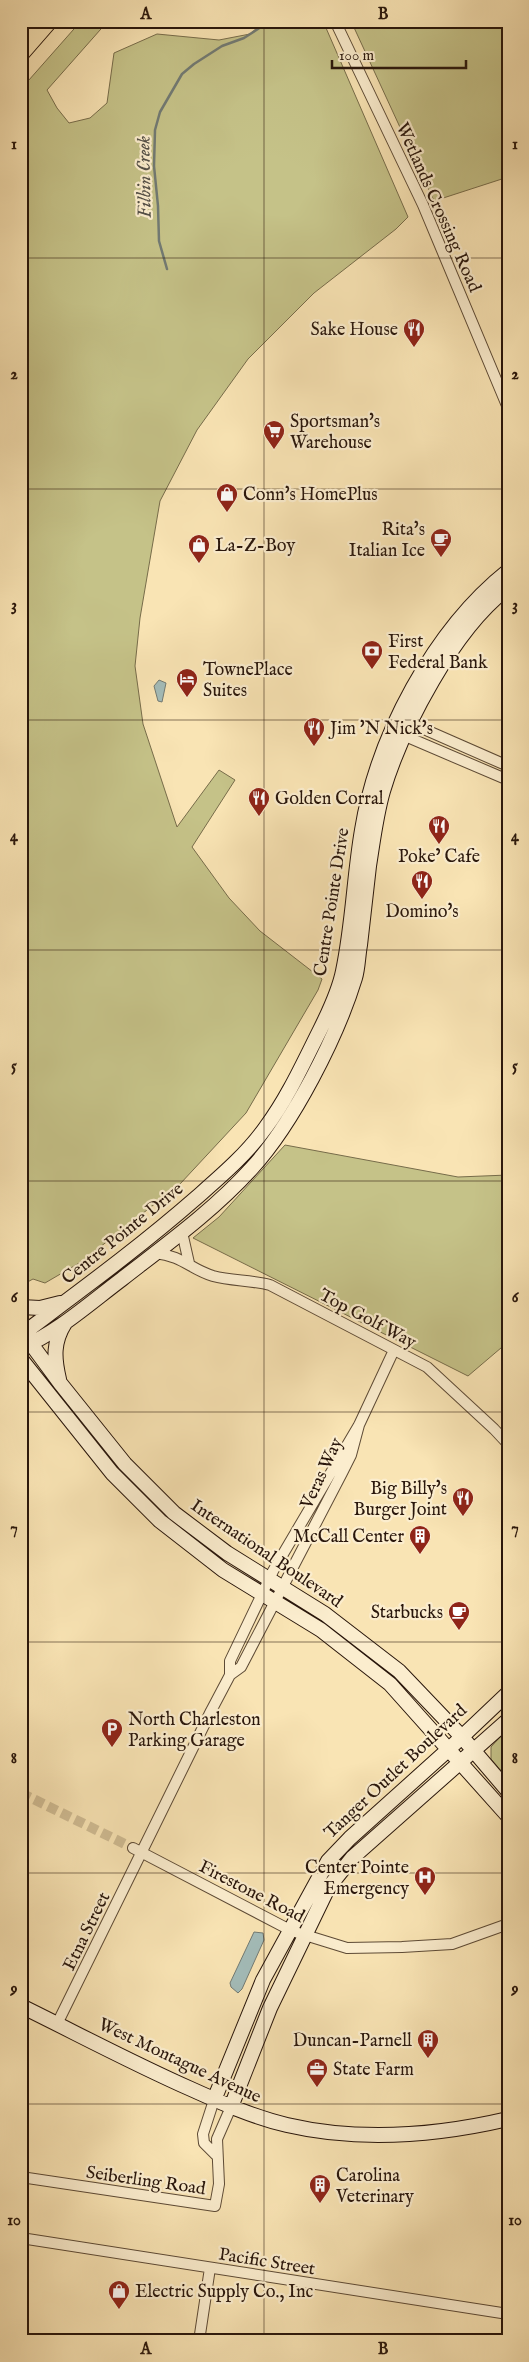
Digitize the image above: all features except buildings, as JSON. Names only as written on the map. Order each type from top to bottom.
[{"type":"highway","points":[[21,52],[48,21]]},
{"type":"street","name":"Wetlands Crossing Road","points":[[335,21],[422,205],[508,408]]},
{"type":"street","name":"Centre Pointe Drive","points":[[24,1338],[190,1204],[247,1151],[266,1127],[320,1031],[343,973],[362,830],[370,792],[381,755],[422,672],[454,624],[475,600],[508,572]]},
{"type":"street","name":"Centre Pointe Drive","points":[[24,1338],[65,1322],[156,1253],[224,1197],[253,1168],[274,1142],[298,1104],[333,1034],[356,977],[375,830],[383,793],[394,758],[410,723],[443,663],[466,630],[508,588]]},
{"type":"street","points":[[395,725],[410,723],[508,766]]},
{"type":"street","points":[[395,725],[405,736],[508,780]]},
{"type":"street","points":[[182,1232],[184,1249],[189,1263]]},
{"type":"street","name":"Top Golf Way","points":[[156,1253],[172,1255],[211,1275],[250,1280],[270,1285],[426,1367],[508,1444]]},
{"type":"street","points":[[21,1306],[40,1308],[68,1301]]},
{"type":"street","points":[[60,1383],[55,1351],[57,1338],[65,1322]]},
{"type":"street","name":"International Boulevard","points":[[24,1338],[125,1464],[174,1512],[227,1553],[325,1614],[400,1671],[462,1737],[508,1791]]},
{"type":"street","name":"Veras Way","points":[[230,1675],[241,1667],[268,1598],[351,1455],[358,1425],[394,1350]]},
{"type":"street","name":"International Boulevard","points":[[21,1359],[112,1474],[160,1521],[223,1570],[321,1630],[390,1684],[462,1762],[508,1816]]},
{"type":"street","points":[[21,1375],[51,1398]]},
{"type":"street","name":"Etna Street","points":[[58,2024],[137,1850],[230,1675]]},
{"type":"street","name":"Tanger Outlet Boulevard","points":[[214,2100],[242,2027],[289,1930],[318,1876],[340,1847],[508,1693]]},
{"type":"street","name":"Tanger Outlet Boulevard","points":[[231,2107],[270,2008],[328,1888],[346,1864],[508,1720]]},
{"type":"street","name":"Firestone Road","points":[[137,1850],[289,1930],[347,1948],[452,1944],[508,1924]]},
{"type":"street","name":"West Montague Avenue","points":[[21,2006],[159,2075],[214,2100],[288,2125],[348,2134],[404,2136],[466,2129],[508,2119]]},
{"type":"street","name":"Seiberling Road","points":[[214,2100],[203,2134],[204,2143],[216,2155]]},
{"type":"street","name":"Seiberling Road","points":[[21,2177],[214,2206],[219,2184],[216,2139],[231,2107]]},
{"type":"street","name":"Pacific Street","points":[[21,2238],[508,2314]]},
{"type":"street","points":[[199,2341],[210,2268]]},
{"type":"shaded area","points":[[81,21],[108,21],[47,90],[57,108],[69,123],[90,118],[107,103],[114,53],[157,34],[219,40],[250,34],[265,21],[323,21],[408,217],[396,229],[314,293],[248,359],[197,430],[160,501],[140,618],[135,666],[143,724],[177,827],[219,770],[235,780],[192,847],[229,898],[260,931],[322,979],[318,990],[246,1113],[180,1184],[81,1262],[45,1283],[33,1279],[22,1285],[21,89]]},
{"type":"shaded area","points":[[351,21],[508,21],[508,177],[434,201]]},
{"type":"shaded area","points":[[285,1145],[458,1177],[508,1175],[508,1342],[468,1376],[193,1238],[219,1217]]},
{"type":"shaded area","points":[[508,1728],[508,1770],[504,1774],[491,1759],[491,1747]]},
{"type":"water","points":[[159,680],[166,683],[162,702],[158,701],[154,686]]},
{"type":"water","points":[[254,1932],[263,1933],[264,1940],[242,1989],[238,1993],[231,1987],[230,1983]]},
{"type":"waterway","name":"Filbin Creek","points":[[167,269],[159,241],[154,166],[155,130],[160,112],[182,74],[194,64],[222,46],[244,38],[270,21]]},
{"type":"tunnel","points":[[21,1793],[133,1848]]},
{"type":"place","name":"Sake House","points":[[414,348]]},
{"type":"place","name":"Sportsman's Warehouse","points":[[274,450]]},
{"type":"place","name":"Conn's HomePlus","points":[[227,513]]},
{"type":"place","name":"Rita's Italian Ice","points":[[441,558]]},
{"type":"place","name":"La-Z-Boy","points":[[199,564]]},
{"type":"place","name":"First Federal Bank","points":[[372,670]]},
{"type":"place","name":"TownePlace Suites","points":[[187,698]]},
{"type":"place","name":"Jim 'N Nick's","points":[[314,747]]},
{"type":"place","name":"Golden Corral","points":[[259,817]]},
{"type":"place","name":"Poke’ Cafe","points":[[439,845]]},
{"type":"place","name":"Domino's","points":[[422,900]]},
{"type":"place","name":"Big Billy's Burger Joint","points":[[463,1517]]},
{"type":"place","name":"McCall Center","points":[[420,1555]]},
{"type":"place","name":"Starbucks","points":[[459,1631]]},
{"type":"place","name":"North Charleston Parking Garage","points":[[112,1748]]},
{"type":"place","name":"Center Pointe Emergency","points":[[425,1896]]},
{"type":"place","name":"Duncan-Parnell","points":[[428,2059]]},
{"type":"place","name":"State Farm","points":[[317,2088]]},
{"type":"place","name":"Carolina Veterinary","points":[[320,2204]]},
{"type":"place","name":"Electric Supply Co., Inc","points":[[119,2310]]}]
